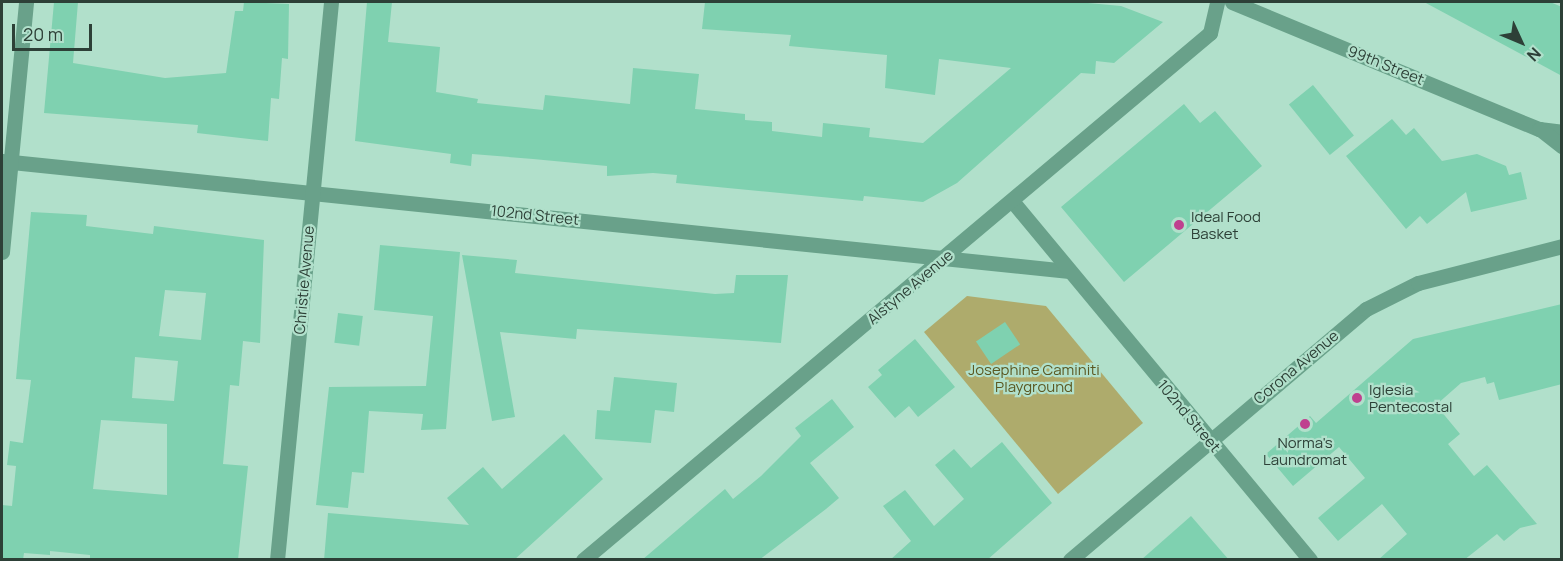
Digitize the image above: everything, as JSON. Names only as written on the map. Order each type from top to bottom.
[{"type":"street","points":[[2,252],[6,161],[26,2]]},
{"type":"street","name":"Christie Avenue","points":[[277,560],[331,2]]},
{"type":"street","name":"Alstyne Avenue","points":[[583,560],[1013,202],[1210,33],[1217,2]]},
{"type":"street","name":"99th Street","points":[[1232,2],[1539,129],[1562,146]]},
{"type":"street","name":"99th Street","points":[[1539,129],[1562,132]]},
{"type":"street","name":"102nd Street","points":[[6,161],[947,256],[1069,271]]},
{"type":"street","name":"102nd Street","points":[[1013,202],[1310,560]]},
{"type":"street","name":"Corona Avenue","points":[[1070,560],[1366,309],[1418,283],[1562,246]]},
{"type":"green space","name":"Josephine Caminiti Playground","points":[[967,296],[1046,306],[1143,423],[1058,494],[924,332]]},
{"type":"building","points":[[54,2],[78,2],[73,63],[165,78],[226,73],[235,11],[243,11],[244,2],[289,4],[288,59],[282,58],[279,99],[271,98],[268,141],[197,133],[198,125],[44,113]]},
{"type":"building","points":[[367,2],[392,2],[388,42],[440,47],[436,92],[478,99],[477,103],[543,110],[545,95],[630,104],[633,68],[699,74],[695,109],[745,114],[745,120],[772,122],[772,131],[822,137],[823,123],[870,128],[869,137],[923,143],[1011,68],[939,59],[935,95],[885,88],[887,55],[789,46],[791,35],[702,29],[705,2],[1077,2],[1121,6],[1163,22],[1114,63],[1096,61],[1095,74],[1081,73],[957,183],[923,202],[864,196],[863,201],[676,183],[677,175],[653,173],[607,176],[607,166],[533,159],[472,154],[471,166],[450,163],[451,154],[355,141]]},
{"type":"building","points":[[1424,2],[1550,2],[1562,7],[1562,76]]},
{"type":"building","points":[[1313,85],[1354,136],[1330,155],[1289,105]]},
{"type":"building","points":[[1184,104],[1200,123],[1215,111],[1262,166],[1124,282],[1061,207]]},
{"type":"building","points":[[1392,119],[1406,135],[1414,128],[1442,161],[1477,154],[1506,166],[1509,175],[1521,172],[1527,199],[1471,212],[1466,192],[1427,224],[1420,216],[1406,229],[1346,156]]},
{"type":"building","points":[[31,212],[87,215],[86,226],[153,234],[154,226],[264,240],[260,343],[243,341],[239,386],[230,385],[223,464],[248,466],[238,560],[90,560],[90,555],[50,551],[50,555],[24,553],[23,560],[2,558],[2,505],[12,506],[16,466],[7,465],[10,441],[23,443],[31,380],[16,379]],"holes":[[[165,290],[206,293],[201,340],[159,336]],[[135,357],[178,361],[174,401],[132,398]],[[101,420],[167,424],[167,495],[93,489]]]},
{"type":"building","points":[[380,245],[460,252],[446,429],[421,430],[423,414],[369,411],[364,473],[352,472],[348,508],[316,505],[329,387],[426,386],[433,316],[374,310]]},
{"type":"building","points":[[462,255],[517,260],[515,273],[715,294],[734,293],[736,275],[788,275],[781,343],[577,329],[576,339],[500,332],[515,417],[492,421]]},
{"type":"building","points":[[1562,304],[1562,384],[1499,400],[1494,382],[1487,384],[1485,377],[1461,383],[1436,405],[1460,434],[1448,444],[1474,476],[1487,465],[1537,524],[1520,528],[1504,541],[1497,534],[1464,560],[1378,560],[1407,534],[1382,504],[1338,541],[1318,518],[1365,478],[1339,447],[1293,486],[1266,454],[1310,416],[1316,423],[1413,339]]},
{"type":"building","points":[[338,313],[363,316],[359,346],[334,343]]},
{"type":"building","points":[[1005,322],[1020,344],[991,364],[976,342]]},
{"type":"building","points":[[915,339],[955,387],[918,417],[909,406],[895,418],[868,387],[882,375],[878,370]]},
{"type":"building","points":[[614,377],[677,383],[674,412],[655,410],[651,443],[595,439],[597,410],[610,411]]},
{"type":"building","points":[[832,399],[854,427],[810,463],[839,498],[759,560],[642,560],[725,489],[733,499],[761,476],[801,436],[795,428]]},
{"type":"building","points":[[564,434],[603,479],[514,560],[324,560],[328,513],[469,525],[447,498],[483,467],[502,489]]},
{"type":"building","points":[[1002,442],[1052,503],[987,560],[890,560],[911,541],[883,506],[905,490],[934,526],[964,499],[935,465],[954,449],[971,468]]},
{"type":"building","points":[[1191,516],[1229,560],[1141,560]]},
{"type":"place","name":"Ideal Food Basket","points":[[1179,225]]},
{"type":"place","name":"Iglesia Pentecostal","points":[[1357,398]]},
{"type":"place","name":"Norma's Laundromat","points":[[1305,424]]}]
